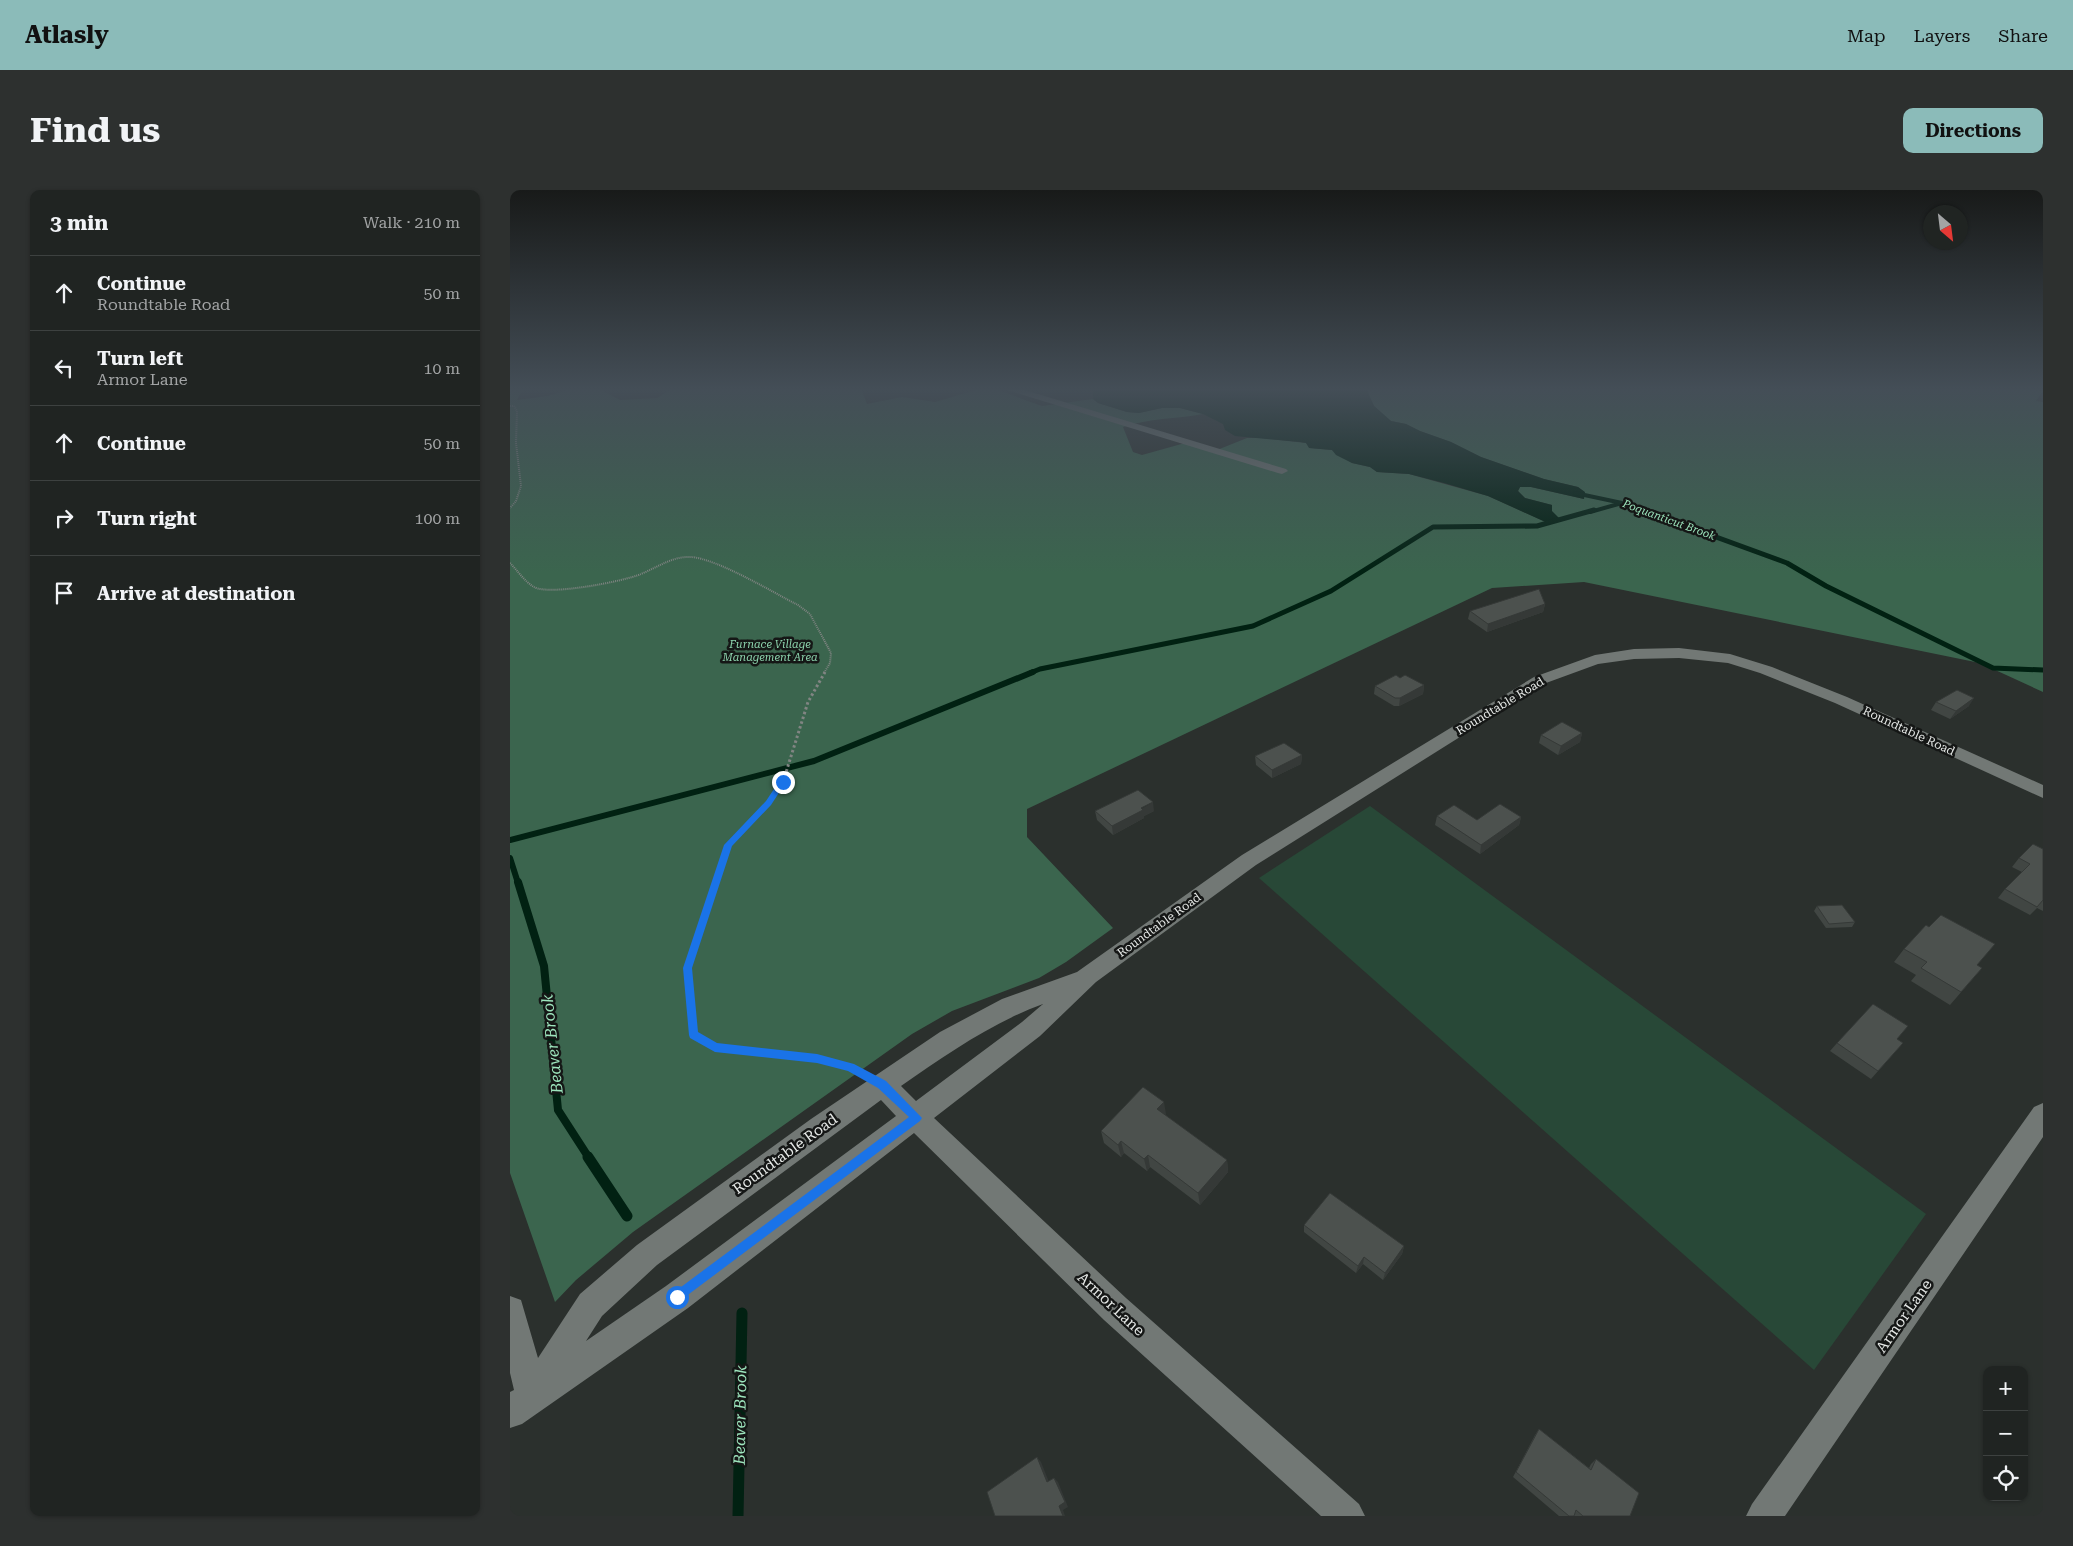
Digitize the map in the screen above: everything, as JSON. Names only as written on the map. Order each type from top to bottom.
[{"type":"street","points":[[1213,450],[1282,471]]},
{"type":"street","name":"Roundtable Road","points":[[521,1404],[677,1297],[1032,1029],[1088,976],[1249,860],[1540,680],[1576,666],[1614,656],[1655,652],[1730,659],[1766,670],[1841,700],[2043,792]]},
{"type":"street","name":"Roundtable Road","points":[[521,1404],[591,1305],[647,1255],[882,1085],[949,1039],[979,1021],[1010,1006],[1088,976]]},
{"type":"street","name":"Armor Lane","points":[[882,1085],[1115,1309],[1347,1516]]},
{"type":"street","name":"Armor Lane","points":[[1764,1516],[2043,1115]]},
{"type":"street","points":[[510,1311],[521,1404]]},
{"type":"path","points":[[510,508],[515,503],[522,478],[516,450]]},
{"type":"path","points":[[510,563],[533,587],[544,591],[561,591],[639,575],[676,558],[692,557],[715,563],[798,605],[810,614],[831,653],[830,663],[808,702],[783,782],[768,803],[728,845],[687,968],[694,1035],[715,1047],[817,1058],[851,1067],[882,1085]]},
{"type":"shaded area","points":[[1332,450],[1467,450],[1481,457],[1544,479],[1578,487],[1585,492],[1584,499],[1531,487],[1520,487],[1518,491],[1525,498],[1552,505],[1552,511],[1560,519],[1550,524],[1488,496],[1409,474],[1377,472],[1370,467],[1352,463],[1336,455]]},
{"type":"shaded area","points":[[1370,806],[1926,1214],[1814,1370],[1259,878]]},
{"type":"green space","name":"Furnace Village Management Area","points":[[510,450],[1132,450],[1142,455],[1160,450],[1206,450],[1212,452],[1217,450],[1331,450],[1352,463],[1370,467],[1377,472],[1409,474],[1488,496],[1550,524],[1552,505],[1525,498],[1518,491],[1520,487],[1531,487],[1584,499],[1584,492],[1578,487],[1544,479],[1481,457],[1467,450],[2043,450],[2043,692],[1980,663],[1584,582],[1492,588],[1027,809],[1027,837],[1113,928],[1066,962],[1039,978],[952,1011],[912,1034],[633,1232],[576,1280],[555,1302],[510,1173]]},
{"type":"building","points":[[1539,589],[1545,604],[1488,624],[1470,611]]},
{"type":"building","points":[[1396,675],[1400,678],[1405,675],[1424,685],[1400,698],[1395,698],[1375,686]]},
{"type":"building","points":[[1957,690],[1974,698],[1956,711],[1936,702]]},
{"type":"building","points":[[1562,722],[1582,733],[1561,746],[1541,735]]},
{"type":"building","points":[[1284,743],[1302,755],[1272,770],[1255,756]]},
{"type":"building","points":[[1138,790],[1153,802],[1141,808],[1143,810],[1112,826],[1095,811]]},
{"type":"building","points":[[1500,804],[1521,817],[1481,845],[1437,816],[1454,805],[1477,820]]},
{"type":"building","points":[[2033,844],[2043,849],[2043,900],[2037,907],[2005,889],[2030,864],[2019,858]]},
{"type":"building","points":[[1842,905],[1855,922],[1829,924],[1817,906]]},
{"type":"building","points":[[1941,915],[1995,944],[1977,965],[1982,968],[1961,992],[1921,968],[1927,962],[1904,949],[1926,925],[1929,927]]},
{"type":"building","points":[[1873,1004],[1908,1026],[1897,1039],[1903,1043],[1878,1071],[1837,1043]]},
{"type":"building","points":[[1143,1087],[1164,1102],[1157,1109],[1227,1160],[1198,1193],[1148,1155],[1144,1159],[1121,1141],[1118,1145],[1101,1131]]},
{"type":"building","points":[[1330,1193],[1404,1246],[1385,1273],[1364,1257],[1358,1266],[1304,1225]]},
{"type":"building","points":[[1539,1429],[1591,1470],[1596,1459],[1639,1493],[1630,1516],[1583,1516],[1576,1510],[1574,1516],[1569,1516],[1516,1472]]},
{"type":"building","points":[[1037,1457],[1047,1482],[1054,1478],[1065,1502],[1059,1506],[1063,1516],[995,1516],[987,1492]]},
{"type":"waterway","name":"Poquanticut Brook","points":[[1575,493],[1622,503]]},
{"type":"waterway","points":[[1590,512],[1622,503]]},
{"type":"waterway","name":"Poquanticut Brook","points":[[1622,503],[1646,512]]},
{"type":"waterway","points":[[1030,673],[1040,669],[1253,626],[1331,591],[1433,527],[1537,526],[1594,510]]},
{"type":"waterway","name":"Poquanticut Brook","points":[[1642,510],[1787,563],[1826,586],[1993,668],[2043,670]]},
{"type":"waterway","points":[[510,840],[814,761],[1033,672]]},
{"type":"waterway","name":"Beaver Brook","points":[[510,858],[518,883]]},
{"type":"waterway","name":"Beaver Brook","points":[[518,882],[544,966],[558,1110],[589,1158]]},
{"type":"waterway","name":"Beaver Brook","points":[[588,1157],[627,1216]]},
{"type":"waterway","name":"Beaver Brook","points":[[738,1516],[742,1313]]},
{"type":"route","points":[[677,1297],[916,1118],[882,1085],[851,1067],[817,1058],[715,1047],[694,1035],[687,968],[728,845],[768,803],[783,782]]}]
